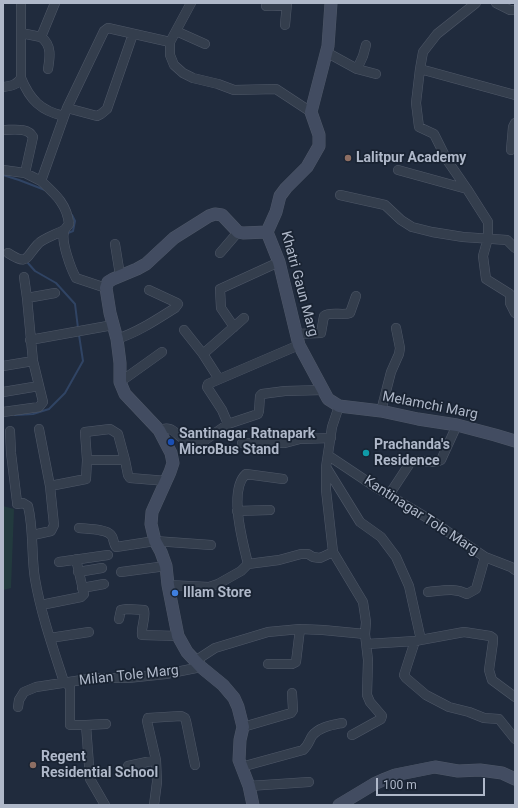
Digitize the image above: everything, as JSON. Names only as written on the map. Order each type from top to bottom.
[{"type":"main road","points":[[313,117],[326,52],[328,3]]},
{"type":"main road","name":"Khatri Gaun Marg","points":[[313,117],[319,135],[319,146],[307,167],[280,196],[276,212],[267,232],[279,262],[298,339],[328,399],[339,406]]},
{"type":"main road","points":[[253,805],[249,786],[239,760],[243,727],[238,707],[234,698],[223,685],[198,664],[187,652],[178,636],[168,586],[166,566],[155,540],[151,524],[152,512],[167,482],[173,463],[171,453],[158,430],[125,394],[120,382],[120,363],[117,339],[110,314],[106,288],[108,282],[146,264],[174,238],[215,214],[222,215],[238,232],[267,232]]},
{"type":"main road","name":"Melamchi Marg","points":[[339,406],[381,411],[456,425],[515,442]]},
{"type":"main road","points":[[339,805],[385,779],[435,767],[458,771],[480,770],[502,773],[515,779]]},
{"type":"street","points":[[21,3],[21,78],[26,91],[32,99],[52,114],[65,112],[97,116],[102,114],[106,109],[133,34]]},
{"type":"street","points":[[41,37],[55,3]]},
{"type":"street","points":[[191,3],[170,42],[170,55],[174,66],[193,78],[218,84],[234,90],[276,89],[313,117]]},
{"type":"street","points":[[476,3],[437,34],[423,52],[416,103],[419,127],[434,134],[447,160],[488,222],[488,238],[483,256],[486,279],[510,294],[510,303],[515,313]]},
{"type":"street","points":[[496,3],[510,10],[515,10]]},
{"type":"street","points":[[266,6],[287,4],[285,25]]},
{"type":"street","points":[[41,181],[65,112],[104,31],[108,28],[170,42]]},
{"type":"street","points":[[176,31],[205,44]]},
{"type":"street","points":[[21,33],[41,37],[46,41],[51,54],[48,69]]},
{"type":"street","points":[[356,69],[363,56],[366,45]]},
{"type":"street","points":[[326,52],[356,69],[376,74]]},
{"type":"street","points":[[420,69],[515,95]]},
{"type":"street","points":[[3,87],[19,82],[21,78]]},
{"type":"street","points":[[511,150],[513,127],[515,124]]},
{"type":"street","points":[[3,130],[27,131],[31,134],[32,137],[25,173]]},
{"type":"street","points":[[3,170],[25,173],[41,181],[56,195],[68,212],[69,224],[64,230],[38,243],[30,255],[23,260],[19,260],[8,253]]},
{"type":"street","points":[[398,170],[467,189]]},
{"type":"street","points":[[340,195],[385,205],[401,220],[412,227],[463,237],[507,240],[515,248]]},
{"type":"street","points":[[64,230],[63,237],[71,269],[76,278],[106,288]]},
{"type":"street","points":[[220,253],[238,232]]},
{"type":"street","points":[[114,244],[120,275]]},
{"type":"street","points":[[234,327],[221,308],[220,289],[279,262]]},
{"type":"street","points":[[3,412],[39,407],[43,402],[33,361],[24,277]]},
{"type":"street","points":[[117,339],[147,325],[175,308],[178,304],[177,302],[149,290]]},
{"type":"street","points":[[27,298],[55,293]]},
{"type":"street","points":[[228,424],[222,410],[207,387],[208,384],[298,339],[321,333],[324,316],[328,314],[350,313],[356,296]]},
{"type":"street","points":[[203,354],[244,318]]},
{"type":"street","points":[[30,340],[113,325]]},
{"type":"street","points":[[381,411],[391,372],[399,354],[400,348],[396,328]]},
{"type":"street","points":[[184,330],[203,354],[219,379]]},
{"type":"street","points":[[120,382],[162,352]]},
{"type":"street","points":[[3,366],[33,361]]},
{"type":"street","points":[[3,392],[39,386]]},
{"type":"street","points":[[158,430],[165,428],[173,430],[183,439],[194,445],[201,443],[228,424],[258,414],[260,396],[262,394],[285,391],[323,390]]},
{"type":"street","points":[[339,406],[332,427],[329,456],[326,467],[326,490],[334,552],[363,602],[366,622],[365,634],[368,660],[367,695],[370,702],[382,716],[381,719],[352,735]]},
{"type":"street","points":[[389,495],[410,463],[416,460],[433,463],[440,460],[456,425]]},
{"type":"street","points":[[50,486],[86,479],[85,432],[110,428],[118,434],[130,478],[167,482]]},
{"type":"street","points":[[33,535],[52,531],[53,529],[50,486],[39,429]]},
{"type":"street","points":[[7,456],[10,431]]},
{"type":"street","points":[[242,443],[285,443],[300,438],[331,438]]},
{"type":"street","name":"Milan Tole Marg","points":[[7,456],[16,502],[17,504],[27,505],[30,512],[33,535],[35,577],[50,638],[64,682],[95,678],[128,678],[166,674],[198,664]]},
{"type":"street","name":"Kantinagar Tole Marg","points":[[329,456],[429,519],[485,557],[515,570]]},
{"type":"street","points":[[86,460],[125,460]]},
{"type":"street","points":[[326,467],[360,522],[381,537],[396,557],[409,586],[418,641],[404,675],[406,678],[426,695],[449,707],[469,712],[482,718],[499,719],[515,739]]},
{"type":"street","points":[[248,564],[237,511],[239,483],[242,477],[246,474],[283,479]]},
{"type":"street","points":[[237,511],[270,510]]},
{"type":"street","points":[[80,528],[108,531],[113,536],[116,547],[155,540],[212,545]]},
{"type":"street","points":[[168,586],[209,587],[242,571],[248,564],[279,560],[301,554],[308,554],[313,557],[320,558],[334,552]]},
{"type":"street","points":[[60,562],[108,555]]},
{"type":"street","points":[[428,592],[459,590],[467,594],[473,591],[476,589],[485,557]]},
{"type":"street","points":[[41,605],[81,598],[84,594],[76,559]]},
{"type":"street","points":[[121,572],[166,566]]},
{"type":"street","points":[[78,572],[102,568]]},
{"type":"street","points":[[82,588],[104,584]]},
{"type":"street","points":[[119,620],[120,610],[144,610],[145,613],[141,629],[142,635],[178,636]]},
{"type":"street","points":[[198,664],[214,648],[268,632],[300,629],[365,634]]},
{"type":"street","points":[[268,664],[292,664],[296,662],[300,629]]},
{"type":"street","points":[[50,638],[88,632]]},
{"type":"street","points":[[367,644],[418,641],[464,632],[490,636],[493,638],[489,670],[492,680],[515,697]]},
{"type":"street","points":[[18,707],[19,700],[24,692],[36,687],[64,682],[70,686],[70,725],[106,724]]},
{"type":"street","points":[[243,727],[291,713],[293,710],[292,694]]},
{"type":"street","points":[[154,805],[157,782],[156,760],[147,721],[148,718],[181,716],[185,718],[195,765]]},
{"type":"street","points":[[241,766],[303,750],[313,735],[324,727],[342,723]]},
{"type":"street","points":[[86,725],[90,778],[106,805]]},
{"type":"street","points":[[128,766],[156,760]]},
{"type":"street","points":[[249,786],[309,782]]},
{"type":"green space","points":[[3,506],[14,509],[11,588],[3,590]]},
{"type":"waterway","points":[[3,175],[45,190]]},
{"type":"waterway","points":[[68,233],[73,231],[75,221],[72,215]]},
{"type":"waterway","points":[[28,261],[27,262],[35,271],[56,283],[75,304],[78,328]]},
{"type":"waterway","points":[[15,415],[33,414],[49,409],[65,393],[83,361],[79,335]]},
{"type":"place","name":"Lalitpur Academy","points":[[348,158]]},
{"type":"place","name":"Santinagar Ratnapark MicroBus Stand","points":[[171,442]]},
{"type":"place","name":"Prachanda's Residence","points":[[366,453]]},
{"type":"place","name":"Illam Store","points":[[175,593]]},
{"type":"place","name":"Regent Residential School","points":[[33,765]]}]
